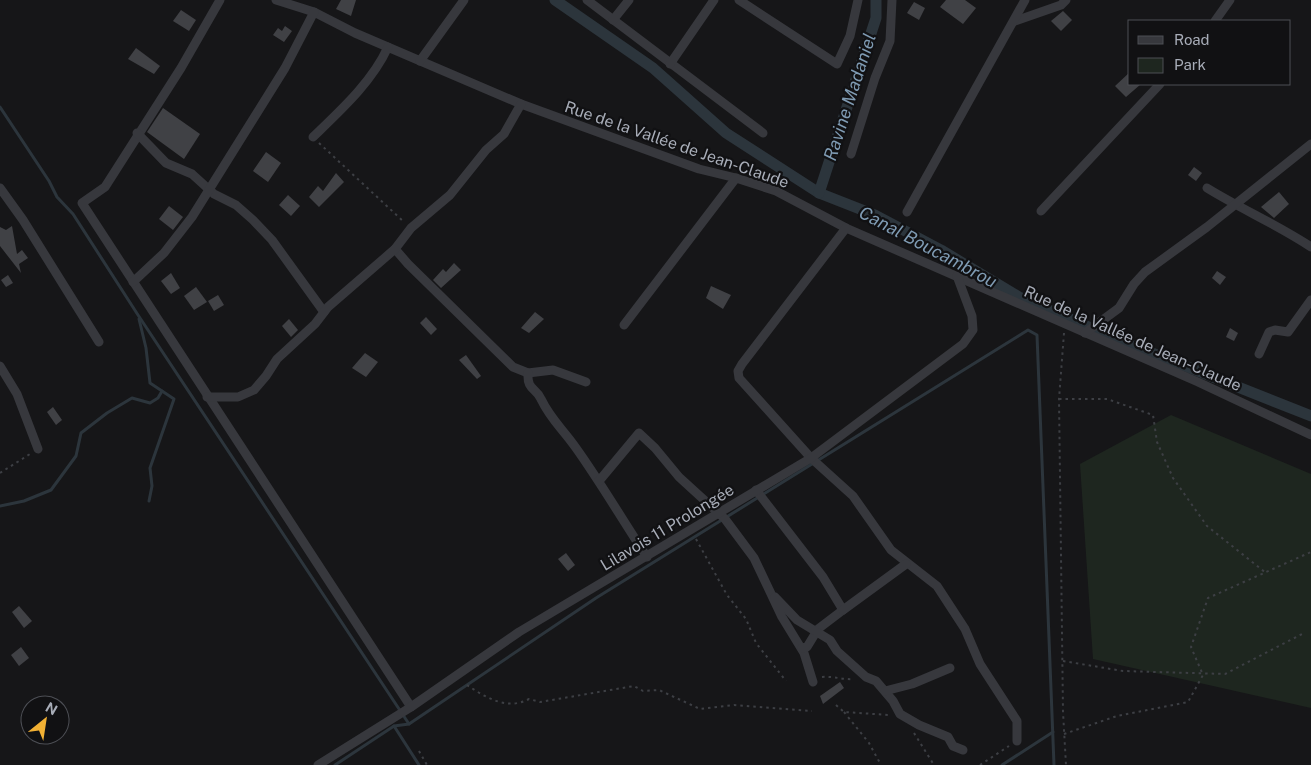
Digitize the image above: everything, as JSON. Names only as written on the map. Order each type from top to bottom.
[{"type":"street","points":[[220,0],[182,68],[137,133],[104,187],[82,204],[411,707]]},
{"type":"street","name":"Rue de la Vallée de Jean-Claude","points":[[276,0],[310,11],[521,104],[699,170],[736,178],[776,192],[846,228],[1311,434]]},
{"type":"street","points":[[133,282],[164,253],[192,218],[285,68],[310,11],[311,0]]},
{"type":"street","points":[[420,61],[464,0]]},
{"type":"street","points":[[587,0],[763,133]]},
{"type":"street","points":[[613,20],[629,0]]},
{"type":"street","points":[[670,64],[714,0]]},
{"type":"street","points":[[739,0],[837,64],[850,36],[858,0]]},
{"type":"street","points":[[851,154],[875,78],[890,41],[892,0]]},
{"type":"street","points":[[907,212],[1025,0]]},
{"type":"street","points":[[1015,21],[1061,5],[1066,0]]},
{"type":"street","points":[[1216,20],[1230,0]]},
{"type":"street","points":[[313,137],[367,82],[381,63],[388,47]]},
{"type":"street","points":[[1041,211],[1159,85]]},
{"type":"street","points":[[207,397],[238,396],[254,390],[277,359],[324,312],[396,249],[411,228],[450,195],[486,150],[504,134],[521,104]]},
{"type":"street","points":[[137,133],[166,163],[192,174],[209,189],[236,205],[253,220],[272,240],[324,312]]},
{"type":"street","points":[[1086,333],[1119,308],[1134,284],[1145,272],[1235,205],[1311,144]]},
{"type":"street","points":[[624,326],[736,178]]},
{"type":"street","points":[[0,188],[23,220],[99,342]]},
{"type":"street","points":[[1207,188],[1235,205],[1286,231],[1311,247]]},
{"type":"street","points":[[846,228],[738,371],[739,378],[811,458],[853,496],[891,550],[906,564],[937,586],[960,621],[980,664],[1017,722],[1017,741]]},
{"type":"street","points":[[396,249],[408,264],[513,367],[528,373],[552,370],[586,382]]},
{"type":"street","name":"Lilavois 11 Prolongée","points":[[318,765],[411,707],[519,632],[811,458],[963,344],[972,330],[972,316],[957,276]]},
{"type":"street","points":[[1259,354],[1268,332],[1275,330],[1288,332],[1311,300]]},
{"type":"street","points":[[0,366],[17,394],[38,449]]},
{"type":"street","points":[[528,373],[528,382],[532,390],[540,395],[549,417],[575,446],[647,557]]},
{"type":"street","points":[[599,482],[639,433],[655,448],[679,477],[718,513],[754,558],[782,617],[802,648],[813,680]]},
{"type":"street","points":[[756,490],[823,577],[843,610]]},
{"type":"street","points":[[802,648],[807,647],[816,631],[906,564]]},
{"type":"street","points":[[769,592],[798,620],[830,640],[837,650],[866,678],[876,681],[900,714],[948,737],[953,746],[963,750]]},
{"type":"street","points":[[885,691],[912,684],[950,668]]},
{"type":"path","points":[[313,137],[411,228]]},
{"type":"path","points":[[1064,323],[1059,399],[1062,661],[1066,765]]},
{"type":"path","points":[[1059,399],[1107,399],[1153,415],[1158,442],[1173,478],[1201,518],[1207,526],[1266,572]]},
{"type":"path","points":[[0,473],[38,449]]},
{"type":"path","points":[[691,530],[727,595],[746,619],[756,643],[786,681]]},
{"type":"path","points":[[1203,675],[1190,647],[1208,598],[1311,552]]},
{"type":"path","points":[[1062,661],[1123,670],[1203,675],[1225,674],[1304,632]]},
{"type":"path","points":[[1064,734],[1117,716],[1188,702],[1203,675]]},
{"type":"path","points":[[813,680],[838,676],[845,679],[866,678]]},
{"type":"path","points":[[467,685],[487,698],[505,703],[521,704],[529,699],[540,702],[634,686],[643,691],[659,690],[700,708],[734,705],[812,711]]},
{"type":"path","points":[[836,705],[869,743],[881,765]]},
{"type":"path","points":[[844,712],[904,717],[934,765]]},
{"type":"path","points":[[980,765],[1017,741]]},
{"type":"path","points":[[419,751],[427,765]]},
{"type":"green space","points":[[1171,415],[1311,474],[1311,708],[1093,659],[1080,464]]},
{"type":"building","points":[[341,0],[356,0],[351,16],[336,9]]},
{"type":"building","points":[[946,0],[965,0],[976,8],[963,24],[940,7]]},
{"type":"building","points":[[914,2],[925,8],[919,20],[907,13]]},
{"type":"building","points":[[181,10],[196,20],[189,31],[173,21]]},
{"type":"building","points":[[1063,11],[1072,20],[1061,31],[1051,21]]},
{"type":"building","points":[[285,26],[292,31],[284,42],[273,35],[278,28],[282,31]]},
{"type":"building","points":[[136,48],[160,66],[154,74],[128,59]]},
{"type":"building","points":[[1128,74],[1128,85],[1140,85],[1126,97],[1115,86]]},
{"type":"building","points":[[163,108],[200,134],[184,159],[147,132]]},
{"type":"building","points":[[266,152],[281,163],[268,182],[253,171]]},
{"type":"building","points":[[1194,167],[1202,173],[1196,181],[1188,175]]},
{"type":"building","points":[[336,173],[344,182],[319,207],[309,197],[318,186],[323,191]]},
{"type":"building","points":[[1279,192],[1289,204],[1274,218],[1261,207]]},
{"type":"building","points":[[288,195],[300,206],[291,216],[279,205]]},
{"type":"building","points":[[169,206],[183,217],[173,230],[159,219]]},
{"type":"building","points":[[12,226],[17,254],[22,250],[28,258],[19,264],[21,273],[0,246],[0,227],[6,230]]},
{"type":"building","points":[[454,263],[461,270],[441,288],[433,280],[443,269],[446,272]]},
{"type":"building","points":[[1217,271],[1226,277],[1220,285],[1212,278]]},
{"type":"building","points":[[171,273],[180,288],[171,294],[161,281]]},
{"type":"building","points":[[8,275],[13,283],[6,287],[1,280]]},
{"type":"building","points":[[711,286],[731,295],[723,309],[706,298]]},
{"type":"building","points":[[196,287],[207,302],[194,310],[184,296]]},
{"type":"building","points":[[218,295],[224,305],[214,311],[208,301]]},
{"type":"building","points":[[535,312],[544,319],[529,333],[521,328]]},
{"type":"building","points":[[426,317],[437,329],[431,335],[420,323]]},
{"type":"building","points":[[289,319],[298,330],[291,337],[282,326]]},
{"type":"building","points":[[1230,328],[1238,333],[1234,341],[1226,337]]},
{"type":"building","points":[[365,353],[378,362],[366,377],[352,368]]},
{"type":"building","points":[[466,355],[481,376],[477,379],[459,360]]},
{"type":"building","points":[[53,407],[62,420],[56,425],[47,412]]},
{"type":"building","points":[[566,553],[575,565],[568,571],[558,559]]},
{"type":"building","points":[[19,606],[32,621],[24,628],[12,612]]},
{"type":"building","points":[[21,647],[29,658],[19,666],[11,655]]},
{"type":"building","points":[[840,682],[844,688],[823,704],[820,696]]},
{"type":"waterway","name":"Canal Boucambrou","points":[[555,0],[653,68],[726,133],[819,193],[875,215],[941,250],[1019,297],[1112,337],[1311,416]]},
{"type":"waterway","name":"Ravine Madaniel","points":[[819,193],[876,18],[876,0]]},
{"type":"waterway","points":[[0,107],[49,181],[57,197],[73,214],[409,724]]},
{"type":"waterway","points":[[139,319],[146,348],[150,383],[174,399],[150,468],[152,486],[149,501]]},
{"type":"waterway","points":[[335,765],[394,726],[409,724],[596,598],[1028,330],[1037,335],[1054,765]]},
{"type":"waterway","points":[[0,506],[24,501],[51,490],[76,456],[81,433],[107,413],[132,398],[150,403],[158,398],[162,391]]},
{"type":"waterway","points":[[394,726],[419,765]]},
{"type":"waterway","points":[[1002,765],[1053,732]]}]
